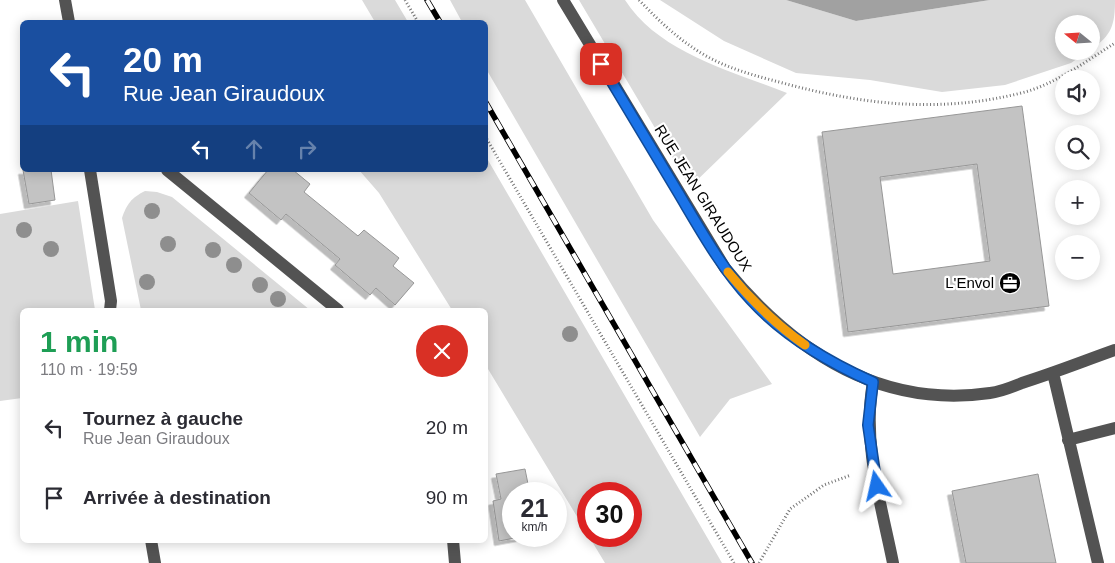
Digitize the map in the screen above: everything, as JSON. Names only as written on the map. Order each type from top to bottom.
[{"type":"street","points":[[65,0],[69,20]]},
{"type":"street","name":"RUE JEAN GIRAUDOUX","points":[[563,0],[725,268],[751,300],[781,328],[808,348],[840,367],[873,382],[913,393],[952,397],[992,393],[1115,350]]},
{"type":"street","points":[[90,172],[111,301],[110,308]]},
{"type":"street","points":[[169,172],[336,308]]},
{"type":"street","points":[[1053,373],[1098,563]]},
{"type":"street","points":[[873,382],[868,425],[873,467],[893,563]]},
{"type":"street","points":[[1068,440],[1115,428]]},
{"type":"street","points":[[152,543],[155,563]]},
{"type":"street","points":[[453,543],[455,563]]},
{"type":"path","points":[[405,0],[417,20]]},
{"type":"path","points":[[638,0],[671,33],[709,58],[752,75],[796,87],[876,103],[908,106],[951,105],[1027,91],[1061,76],[1115,43]]},
{"type":"path","points":[[488,141],[734,563]]},
{"type":"path","points":[[760,563],[790,509],[824,486],[873,467]]},
{"type":"shaded area","points":[[362,0],[395,0],[407,20],[374,20]]},
{"type":"shaded area","points":[[450,0],[525,0],[653,220],[772,384],[730,399],[700,437],[488,72],[488,20],[461,20]]},
{"type":"shaded area","points":[[579,0],[625,0],[639,18],[657,34],[677,47],[721,68],[787,93],[690,187]]},
{"type":"shaded area","points":[[660,0],[786,0],[856,21],[990,0],[1115,0],[1111,29],[1100,42],[1100,15],[1055,15],[1055,60],[1075,60],[1071,63],[1005,85],[942,92],[870,80],[796,73],[724,41]]},
{"type":"shaded area","points":[[786,0],[990,0],[856,21]]},
{"type":"shaded area","points":[[488,160],[722,563],[605,563],[595,547],[642,547],[642,482],[577,482],[577,517],[567,500],[567,482],[556,482],[488,369],[488,308],[451,308],[379,193],[361,172],[488,172]]},
{"type":"shaded area","points":[[145,191],[157,192],[172,197],[308,308],[141,308],[122,218],[130,202]]},
{"type":"shaded area","points":[[78,201],[95,308],[20,308],[20,398],[0,401],[0,214]]},
{"type":"building","points":[[1022,106],[1049,306],[848,332],[822,132]],"holes":[[[977,164],[990,261],[893,274],[880,177]]]},
{"type":"building","points":[[23,172],[51,172],[55,200],[29,204]]},
{"type":"building","points":[[266,172],[295,172],[310,184],[304,192],[358,236],[364,230],[399,258],[393,266],[414,283],[395,305],[376,288],[370,295],[335,265],[340,259],[286,214],[281,220],[249,193]]},
{"type":"building","points":[[525,469],[528,482],[502,482],[502,540],[499,541],[493,501],[501,499],[496,474]]},
{"type":"building","points":[[1038,474],[1056,563],[966,563],[952,491]]},
{"type":"railway","points":[[427,0],[439,20]]},
{"type":"railway","points":[[488,106],[752,563]]},
{"type":"slow traffic","points":[[728,272],[751,300],[781,328],[805,345]]},
{"type":"place","name":"L'Envol","points":[[1010,283]]},
{"type":"route","points":[[601,64],[725,268],[751,300],[781,328],[808,348],[840,367],[873,382],[868,425],[877,486]]}]
